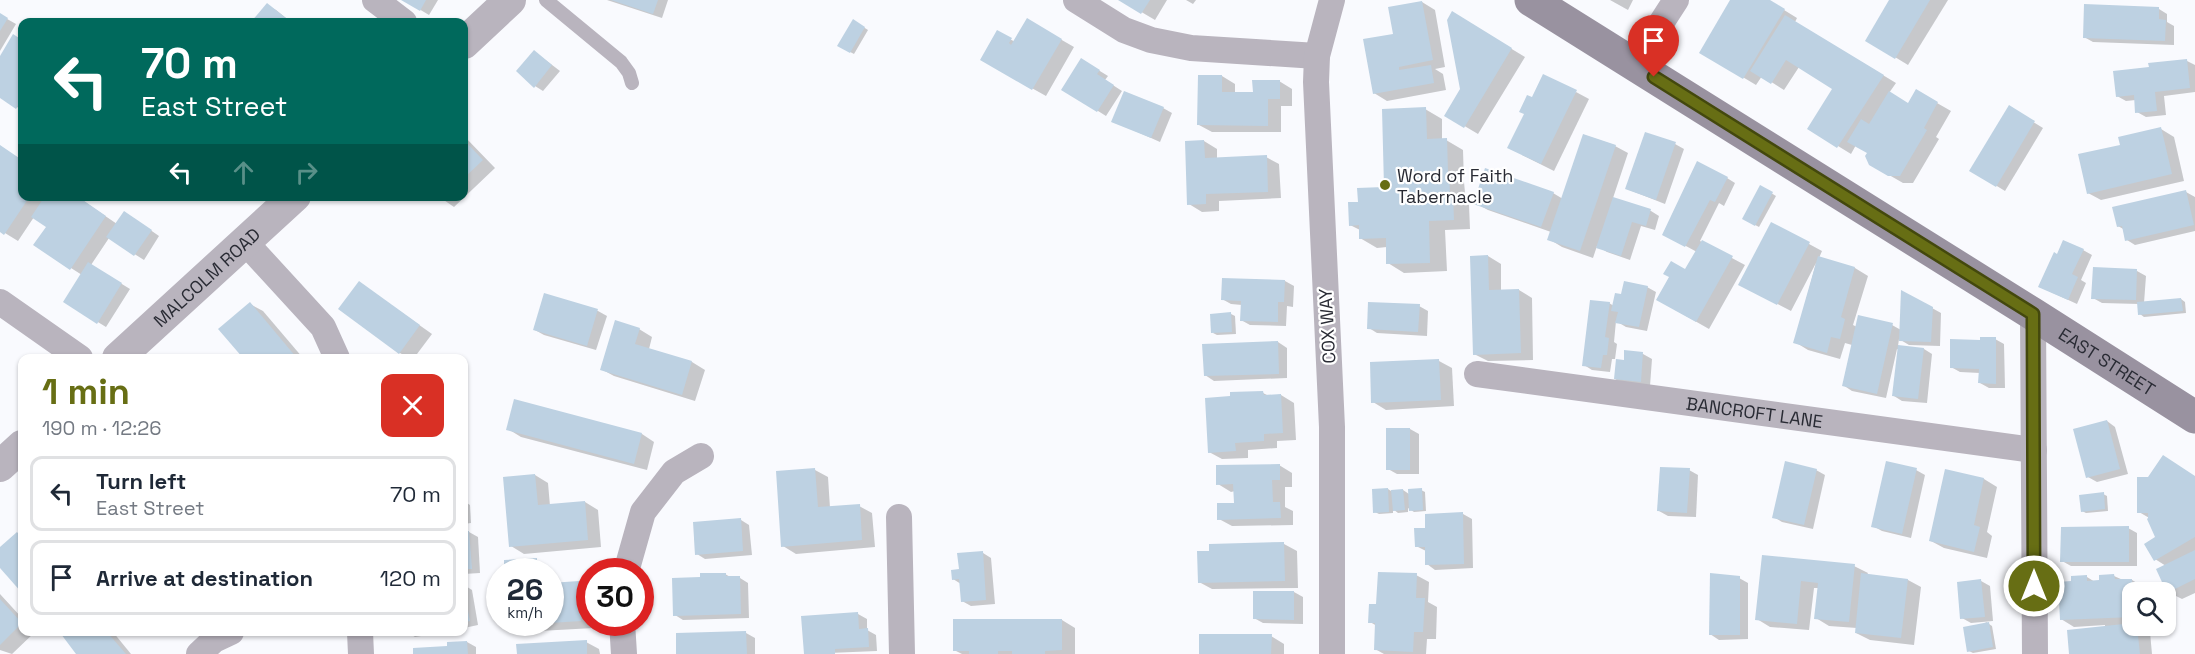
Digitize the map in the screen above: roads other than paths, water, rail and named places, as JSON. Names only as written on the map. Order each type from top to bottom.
[{"type":"main road","name":"EAST STREET","points":[[1531,0],[2195,417]]},
{"type":"street","points":[[375,0],[399,18]]},
{"type":"street","points":[[468,38],[510,0]]},
{"type":"street","points":[[1076,0],[1124,30],[1151,40],[1191,48],[1317,56]]},
{"type":"street","name":"COX WAY","points":[[1332,0],[1317,56],[1332,427],[1332,654]]},
{"type":"street","points":[[1634,65],[1676,0]]},
{"type":"street","name":"MALCOLM ROAD","points":[[122,354],[290,201]]},
{"type":"street","points":[[245,242],[324,327],[335,354]]},
{"type":"street","points":[[0,302],[74,354]]},
{"type":"street","points":[[2033,314],[2035,654]]},
{"type":"street","name":"BANCROFT LANE","points":[[1477,374],[2034,450]]},
{"type":"street","points":[[0,466],[18,450]]},
{"type":"street","points":[[630,558],[643,512],[674,472],[701,456]]},
{"type":"street","points":[[899,518],[902,654]]},
{"type":"street","points":[[199,654],[214,640],[222,636]]},
{"type":"street","points":[[360,636],[361,654]]},
{"type":"street","points":[[623,636],[624,654]]},
{"type":"lane","points":[[546,0],[621,62],[629,73],[632,83]]},
{"type":"place","name":"Word of Faith Tabernacle","points":[[1385,185]]}]
